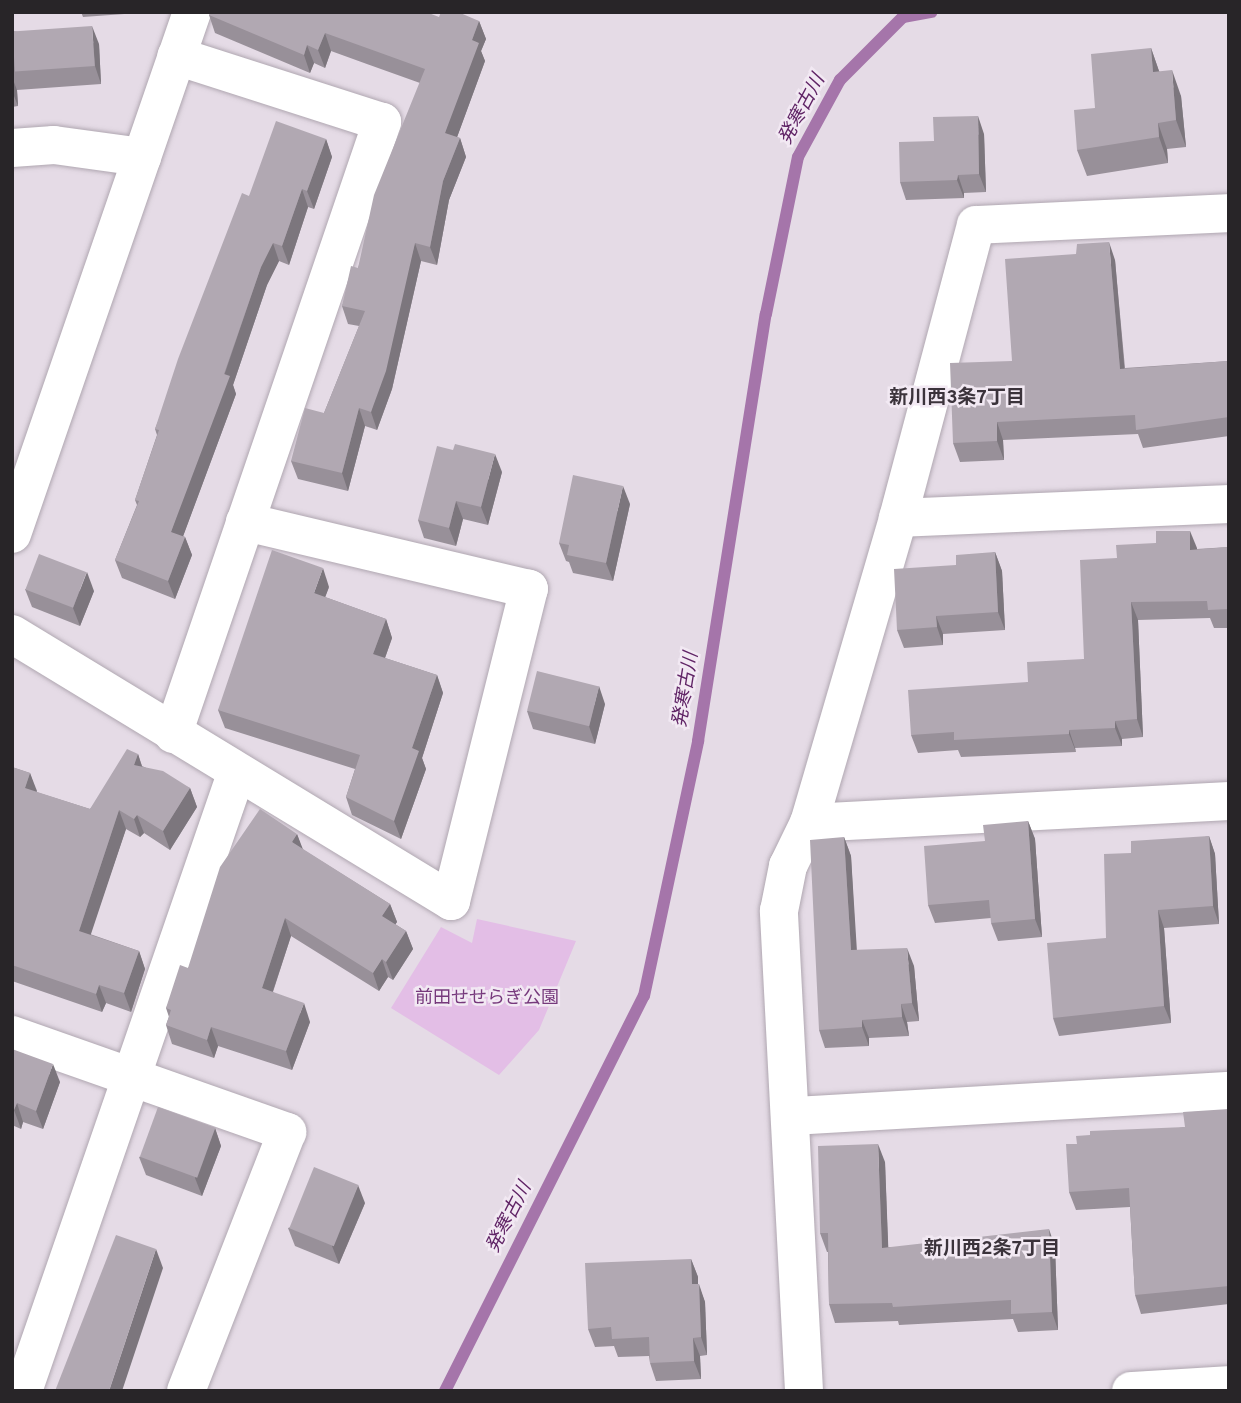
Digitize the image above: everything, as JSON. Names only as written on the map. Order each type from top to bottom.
[{"type":"street","points":[[12,534],[192,12]]},
{"type":"street","points":[[173,734],[382,122],[177,56]]},
{"type":"street","points":[[12,148],[54,145],[142,157]]},
{"type":"street","points":[[804,1391],[793,1116],[779,911],[788,866],[809,823],[898,518],[976,225],[1229,213]]},
{"type":"street","points":[[898,518],[1229,504]]},
{"type":"street","points":[[12,634],[236,774],[451,901],[529,589],[244,522]]},
{"type":"street","points":[[23,1391],[236,774]]},
{"type":"street","points":[[809,823],[1229,800]]},
{"type":"street","points":[[12,1035],[288,1132],[186,1391]]},
{"type":"street","points":[[793,1116],[1229,1091]]},
{"type":"street","points":[[1131,1391],[1229,1385]]},
{"type":"green space","name":"前田せせらぎ公園","points":[[477,919],[576,941],[539,1030],[499,1075],[391,1008],[441,927],[472,943]]},
{"type":"building","points":[[210,12],[426,12],[439,17],[441,12],[458,12],[479,21],[472,40],[479,43],[445,133],[460,138],[443,181],[430,247],[415,243],[386,371],[371,412],[359,408],[342,473],[291,461],[305,408],[324,413],[365,311],[342,306],[351,266],[358,268],[374,195],[425,69],[325,33],[318,50],[307,45],[304,55],[209,15]]},
{"type":"building","points":[[92,26],[95,66],[15,71],[12,32]]},
{"type":"building","points":[[1151,48],[1153,72],[1172,70],[1176,120],[1158,123],[1159,137],[1077,150],[1074,110],[1095,108],[1091,54]]},
{"type":"building","points":[[978,116],[979,174],[958,175],[957,180],[900,182],[899,142],[934,141],[933,117]]},
{"type":"building","points":[[276,121],[326,139],[307,191],[302,189],[282,246],[273,243],[261,267],[224,374],[230,376],[171,532],[185,537],[168,581],[115,560],[139,501],[135,500],[159,430],[155,429],[178,359],[242,193],[249,196]]},
{"type":"building","points":[[1109,242],[1120,369],[1229,361],[1229,417],[1136,430],[1135,415],[997,422],[997,441],[953,443],[950,363],[1012,361],[1005,259],[1076,254],[1077,244]]},
{"type":"building","points":[[455,444],[495,454],[481,507],[456,501],[449,528],[418,520],[437,446],[453,450]]},
{"type":"building","points":[[573,475],[623,486],[606,563],[567,555],[569,545],[559,543]]},
{"type":"building","points":[[1156,531],[1190,531],[1190,550],[1229,547],[1229,609],[1208,610],[1207,601],[1131,602],[1137,719],[1115,721],[1115,728],[1069,730],[1069,734],[954,740],[954,732],[911,735],[908,690],[1028,682],[1027,662],[1084,659],[1080,560],[1117,558],[1116,545],[1156,543]]},
{"type":"building","points":[[272,550],[323,568],[314,593],[386,619],[373,654],[437,675],[412,748],[419,751],[394,821],[346,797],[360,755],[218,710]]},
{"type":"building","points":[[995,552],[998,612],[936,616],[937,627],[897,630],[894,569],[956,565],[956,555]]},
{"type":"building","points":[[39,554],[87,572],[73,608],[25,589]]},
{"type":"building","points":[[537,671],[599,686],[589,726],[527,711]]},
{"type":"building","points":[[127,749],[138,754],[134,765],[163,771],[190,788],[163,831],[137,815],[134,819],[119,810],[79,931],[139,951],[124,993],[99,985],[96,994],[12,965],[12,767],[30,773],[25,788],[90,809]]},
{"type":"building","points":[[260,809],[297,834],[292,842],[390,904],[382,916],[406,931],[386,962],[382,959],[373,973],[285,918],[262,988],[304,1003],[286,1051],[211,1027],[207,1040],[166,1025],[171,1010],[166,1008],[180,965],[188,968],[220,867]]},
{"type":"building","points":[[1028,821],[1035,919],[991,923],[989,900],[928,905],[924,846],[985,841],[983,825]]},
{"type":"building","points":[[1209,836],[1213,906],[1158,910],[1164,1006],[1053,1018],[1047,943],[1106,938],[1104,854],[1131,853],[1131,841]]},
{"type":"building","points":[[844,837],[851,950],[907,948],[912,1003],[901,1004],[902,1017],[862,1020],[862,1027],[819,1030],[810,840]]},
{"type":"building","points":[[12,1049],[53,1064],[36,1111],[17,1103],[12,1110]]},
{"type":"building","points":[[158,1107],[215,1128],[197,1178],[140,1157]]},
{"type":"building","points":[[1229,1109],[1229,1286],[1135,1295],[1129,1188],[1069,1192],[1066,1144],[1077,1144],[1076,1136],[1090,1135],[1090,1131],[1185,1127],[1183,1112]]},
{"type":"building","points":[[878,1144],[882,1248],[1049,1229],[1052,1312],[1011,1314],[1011,1300],[893,1307],[892,1303],[829,1304],[828,1233],[820,1233],[818,1146]]},
{"type":"building","points":[[314,1167],[359,1185],[334,1246],[289,1228]]},
{"type":"building","points":[[116,1235],[156,1249],[109,1391],[55,1391]]},
{"type":"building","points":[[691,1259],[692,1284],[699,1284],[701,1337],[693,1338],[694,1361],[650,1363],[649,1337],[612,1339],[611,1327],[588,1329],[585,1263]]},
{"type":"waterway","name":"発寒古川","points":[[445,1391],[644,996],[698,741],[766,314],[798,157],[840,80],[903,17],[932,12]]},
{"type":"district","name":"新川西3条7丁目","points":[[957,399]]},
{"type":"district","name":"新川西2条7丁目","points":[[992,1250]]}]
